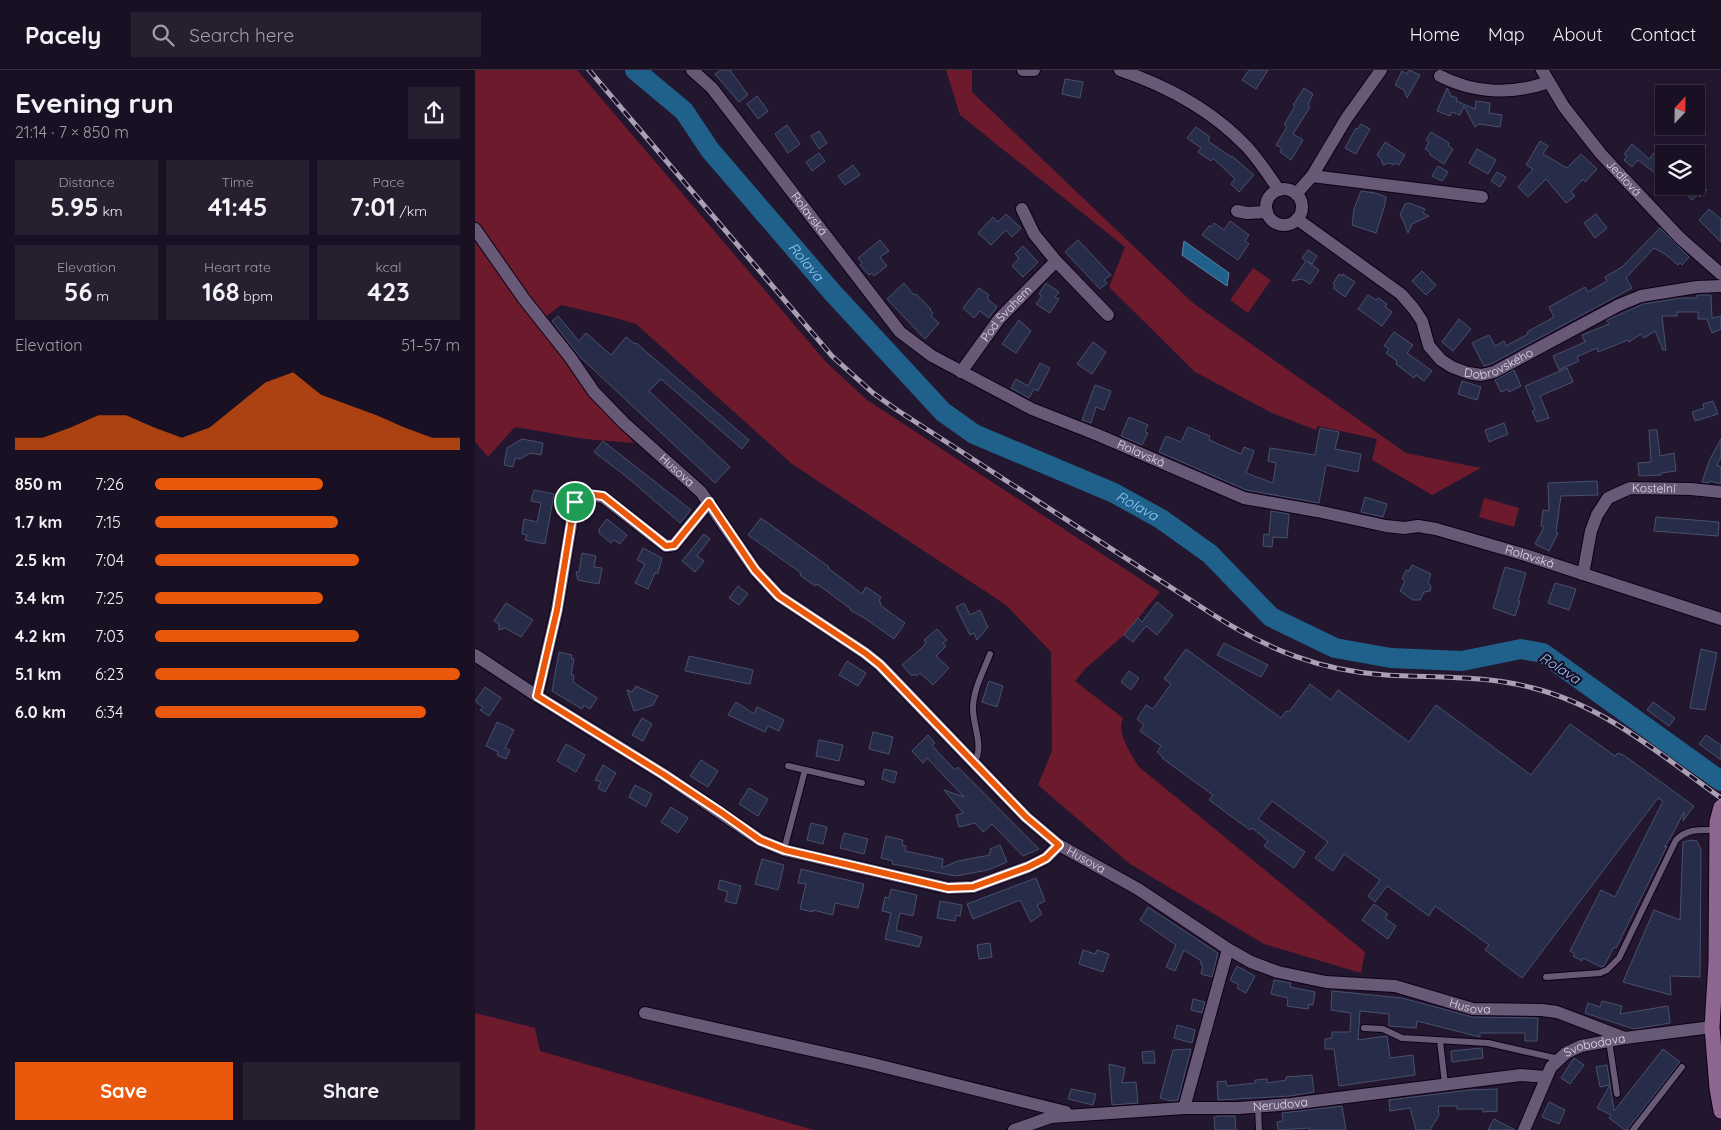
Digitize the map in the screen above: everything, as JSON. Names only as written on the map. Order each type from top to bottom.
[{"type":"main road","points":[[1721,807],[1717,830],[1719,871],[1718,960],[1712,1027],[1721,1110]]},
{"type":"street","name":"Rolavská","points":[[691,70],[712,88],[901,332],[932,356],[961,372],[1031,409],[1098,435],[1244,498],[1386,526],[1404,528],[1418,526],[1436,529],[1721,618]]},
{"type":"street","points":[[1023,70],[1034,70]]},
{"type":"street","points":[[1120,70],[1172,92],[1227,128],[1248,148],[1279,190]]},
{"type":"street","points":[[1296,194],[1312,176],[1346,119],[1381,70]]},
{"type":"street","name":"Jedlová","points":[[1542,70],[1564,107],[1601,154],[1680,238],[1721,274]]},
{"type":"street","points":[[1439,77],[1489,91],[1529,89],[1549,82]]},
{"type":"street","points":[[1312,176],[1482,197]]},
{"type":"street","points":[[1279,190],[1288,190],[1296,194],[1301,206],[1301,213],[1297,219],[1286,225],[1280,225],[1269,218],[1266,205],[1273,193],[1279,190]]},
{"type":"street","points":[[1022,209],[1034,234],[1056,262],[1108,315]]},
{"type":"street","points":[[1237,211],[1247,213],[1267,212]]},
{"type":"street","name":"Dobrovského","points":[[1297,219],[1401,294],[1415,309],[1422,321],[1429,346],[1441,360],[1452,367],[1481,375],[1493,372],[1619,305],[1641,296],[1697,286],[1721,286]]},
{"type":"street","name":"Husova","points":[[475,229],[594,392],[624,423],[691,483],[709,502],[755,570],[779,596],[880,665],[1026,817],[1059,845],[1138,889],[1228,949],[1251,962],[1278,972],[1326,982],[1395,986],[1473,1009],[1557,1012],[1625,1038]]},
{"type":"street","name":"Pod Svahem","points":[[961,372],[999,319],[1056,262]]},
{"type":"street","name":"Kostelní","points":[[1583,574],[1591,532],[1597,515],[1608,498],[1630,488],[1691,489],[1721,492]]},
{"type":"street","points":[[537,696],[557,610],[574,506],[579,497],[585,494],[603,496],[666,546],[674,545],[709,502]]},
{"type":"street","points":[[475,655],[663,774],[760,840],[785,850],[948,888],[973,887],[1028,867],[1046,858],[1059,845]]},
{"type":"street","points":[[1185,1108],[1228,949]]},
{"type":"street","points":[[645,1013],[869,1063],[1077,1115]]},
{"type":"street","name":"Svobodova","points":[[1524,1130],[1546,1077],[1559,1059],[1572,1049],[1625,1038],[1712,1027]]},
{"type":"street","name":"Nerudova","points":[[1015,1130],[1051,1117],[1185,1108],[1258,1106],[1521,1075],[1546,1077]]},
{"type":"lane","points":[[974,763],[978,757],[979,749],[973,708],[975,696],[990,654]]},
{"type":"lane","points":[[788,766],[862,783]]},
{"type":"lane","points":[[785,850],[805,770]]},
{"type":"lane","points":[[1546,977],[1600,973],[1607,970],[1619,958],[1676,840],[1683,833],[1694,829],[1717,830]]},
{"type":"lane","points":[[1363,1028],[1383,1029],[1401,1038],[1488,1044],[1559,1059]]},
{"type":"lane","points":[[1440,1041],[1445,1084]]},
{"type":"lane","points":[[1609,1041],[1617,1094]]},
{"type":"lane","points":[[1633,1130],[1682,1067]]},
{"type":"lane","points":[[1258,1106],[1259,1130]]},
{"type":"shaded area","points":[[475,70],[577,70],[826,362],[867,400],[1160,592],[1124,635],[1086,668],[1075,681],[1123,718],[1121,730],[1123,737],[1138,766],[1365,952],[1361,973],[1264,944],[1130,864],[1038,785],[1052,751],[1051,652],[1006,605],[792,464],[636,324],[561,305],[536,324],[634,443],[585,439],[515,427],[488,457],[475,442]]},
{"type":"shaded area","points":[[946,70],[972,70],[972,92],[1193,303],[1406,453],[1481,468],[1432,495],[1372,460],[1377,439],[1318,426],[1316,430],[1272,413],[1195,372],[1109,287],[1125,247],[960,115]]},
{"type":"shaded area","points":[[1253,268],[1271,280],[1248,313],[1230,300]]},
{"type":"shaded area","points":[[1484,498],[1519,508],[1514,527],[1479,517]]},
{"type":"shaded area","points":[[475,1013],[535,1028],[540,1051],[814,1130],[475,1130]]},
{"type":"water","points":[[1184,241],[1229,273],[1227,286],[1182,255]]},
{"type":"building","points":[[721,70],[730,70],[748,95],[739,102],[715,74]]},
{"type":"building","points":[[1249,70],[1268,70],[1256,89],[1242,80]]},
{"type":"building","points":[[1409,70],[1420,75],[1407,98],[1404,90],[1395,85],[1402,71],[1407,74]]},
{"type":"building","points":[[1065,79],[1083,82],[1080,98],[1062,94]]},
{"type":"building","points":[[1304,88],[1313,94],[1308,105],[1310,107],[1293,134],[1303,140],[1291,160],[1280,152],[1282,148],[1276,145],[1287,127],[1284,125],[1295,106],[1293,105]]},
{"type":"building","points":[[1447,88],[1451,96],[1457,98],[1456,101],[1475,109],[1476,101],[1490,103],[1489,113],[1502,115],[1500,127],[1479,124],[1475,127],[1464,106],[1460,115],[1452,112],[1450,116],[1437,111]]},
{"type":"building","points":[[757,96],[768,111],[758,119],[747,104]]},
{"type":"building","points":[[1361,124],[1370,129],[1356,154],[1345,148],[1356,128],[1358,129]]},
{"type":"building","points":[[787,125],[800,144],[788,153],[775,134]]},
{"type":"building","points":[[1196,127],[1210,137],[1208,141],[1232,156],[1254,175],[1239,192],[1231,184],[1235,179],[1213,158],[1211,161],[1198,152],[1201,148],[1187,138]]},
{"type":"building","points":[[819,131],[827,143],[819,149],[811,136]]},
{"type":"building","points":[[1431,132],[1449,143],[1448,146],[1453,149],[1444,164],[1430,155],[1430,152],[1425,149],[1429,142],[1426,140]]},
{"type":"building","points":[[1540,141],[1548,146],[1543,154],[1567,168],[1581,154],[1597,169],[1585,182],[1583,179],[1571,192],[1575,196],[1566,203],[1546,179],[1528,197],[1518,187],[1533,169],[1526,165]]},
{"type":"building","points":[[1385,142],[1405,155],[1399,165],[1389,163],[1383,165],[1377,155]]},
{"type":"building","points":[[1632,144],[1649,159],[1655,152],[1655,173],[1638,160],[1632,167],[1624,160],[1627,156],[1624,154]]},
{"type":"building","points":[[1477,149],[1496,160],[1488,174],[1469,163]]},
{"type":"building","points":[[819,153],[825,161],[812,171],[806,162]]},
{"type":"building","points":[[853,165],[860,175],[845,185],[838,176]]},
{"type":"building","points":[[1438,166],[1448,172],[1442,181],[1432,176]]},
{"type":"building","points":[[1497,172],[1506,177],[1500,187],[1491,181]]},
{"type":"building","points":[[1361,191],[1386,197],[1376,233],[1352,225],[1354,209]]},
{"type":"building","points":[[1687,195],[1698,195],[1692,200]]},
{"type":"building","points":[[1409,203],[1425,209],[1423,213],[1429,216],[1412,224],[1408,233],[1400,215],[1405,204]]},
{"type":"building","points":[[1709,209],[1721,219],[1721,242],[1699,220]]},
{"type":"building","points":[[1006,214],[1021,228],[1012,237],[1006,230],[991,245],[978,233],[993,217],[998,222]]},
{"type":"building","points":[[1596,214],[1607,228],[1595,238],[1584,223]]},
{"type":"building","points":[[1230,221],[1249,235],[1245,241],[1249,244],[1238,260],[1202,235],[1214,223],[1224,230]]},
{"type":"building","points":[[1660,228],[1689,257],[1682,265],[1680,263],[1678,265],[1654,248],[1626,278],[1632,288],[1484,366],[1472,343],[1489,335],[1495,346],[1504,341],[1506,346],[1528,334],[1527,332],[1554,317],[1549,307],[1585,287],[1588,292],[1607,281],[1605,277],[1622,267]]},
{"type":"building","points":[[880,240],[889,251],[880,257],[887,266],[874,276],[872,273],[869,275],[860,265],[862,263],[858,258]]},
{"type":"building","points":[[1078,240],[1111,275],[1104,280],[1107,283],[1100,289],[1065,252]]},
{"type":"building","points":[[1023,246],[1038,262],[1023,277],[1012,266],[1019,258],[1015,254]]},
{"type":"building","points":[[1308,250],[1317,256],[1312,264],[1307,261],[1319,270],[1310,284],[1302,279],[1292,281],[1306,261],[1302,258]]},
{"type":"building","points":[[1422,271],[1436,285],[1426,295],[1412,281]]},
{"type":"building","points":[[1339,274],[1342,276],[1343,274],[1355,282],[1345,297],[1333,288],[1335,286],[1333,284]]},
{"type":"building","points":[[904,283],[914,295],[916,294],[931,309],[933,313],[931,316],[939,323],[925,339],[887,299]]},
{"type":"building","points":[[1046,283],[1059,292],[1055,297],[1059,299],[1050,313],[1036,304],[1042,296],[1039,294]]},
{"type":"building","points":[[979,288],[989,295],[987,298],[997,307],[989,318],[980,311],[974,318],[963,308]]},
{"type":"building","points":[[1368,295],[1376,300],[1378,298],[1387,304],[1385,307],[1392,312],[1382,326],[1358,309]]},
{"type":"building","points":[[1697,295],[1711,295],[1712,318],[1721,316],[1721,329],[1712,333],[1707,319],[1698,319],[1698,312],[1677,312],[1677,316],[1662,316],[1666,350],[1663,350],[1655,331],[1644,338],[1641,334],[1629,342],[1628,340],[1598,352],[1597,348],[1577,357],[1579,361],[1559,370],[1553,356],[1585,342],[1582,335],[1609,324],[1607,320],[1643,304],[1680,298],[1697,298]]},
{"type":"building","points":[[558,316],[579,341],[586,333],[611,355],[626,337],[636,343],[749,440],[742,449],[661,379],[649,391],[730,467],[715,483],[580,357],[552,321]]},
{"type":"building","points":[[1459,319],[1471,329],[1453,351],[1442,342]]},
{"type":"building","points":[[1019,320],[1031,331],[1016,353],[1002,344]]},
{"type":"building","points":[[1394,332],[1413,345],[1407,353],[1432,371],[1424,381],[1416,375],[1414,378],[1396,364],[1397,361],[1386,353],[1389,349],[1384,346]]},
{"type":"building","points":[[1093,342],[1106,352],[1092,374],[1077,364]]},
{"type":"building","points":[[1040,363],[1050,368],[1038,391],[1034,389],[1029,398],[1011,388],[1016,379],[1028,386]]},
{"type":"building","points":[[1567,368],[1573,382],[1540,396],[1549,418],[1537,422],[1532,411],[1535,410],[1525,386]]},
{"type":"building","points":[[1514,370],[1521,386],[1509,392],[1508,389],[1501,392],[1495,380]]},
{"type":"building","points":[[1462,381],[1481,387],[1477,400],[1458,394]]},
{"type":"building","points":[[1095,385],[1111,391],[1104,410],[1096,407],[1091,423],[1082,420]]},
{"type":"building","points":[[1713,401],[1718,414],[1695,421],[1692,412],[1704,408],[1703,404]]},
{"type":"building","points":[[1129,417],[1148,425],[1145,432],[1148,433],[1142,445],[1121,436]]},
{"type":"building","points":[[1504,423],[1508,434],[1489,442],[1485,430]]},
{"type":"building","points":[[1188,427],[1210,436],[1209,440],[1241,454],[1244,447],[1254,451],[1246,473],[1273,483],[1276,463],[1268,461],[1270,448],[1315,455],[1320,428],[1339,432],[1335,449],[1361,454],[1358,472],[1326,465],[1319,503],[1246,490],[1159,452],[1166,436],[1181,442]]},
{"type":"building","points":[[1649,430],[1657,430],[1660,456],[1674,453],[1676,471],[1661,473],[1661,475],[1639,476],[1638,463],[1651,462]]},
{"type":"building","points":[[522,439],[543,443],[541,455],[530,453],[520,459],[515,458],[513,467],[504,465],[507,448]]},
{"type":"building","points":[[1721,439],[1721,457],[1717,465],[1721,467],[1721,484],[1710,481],[1709,483],[1702,482],[1710,459]]},
{"type":"building","points":[[603,441],[691,510],[680,523],[627,477],[594,452]]},
{"type":"building","points":[[1597,481],[1598,495],[1561,496],[1556,532],[1558,533],[1549,551],[1535,544],[1544,527],[1541,526],[1543,510],[1549,511],[1548,483]]},
{"type":"building","points":[[534,490],[554,494],[545,544],[525,540],[527,535],[522,534],[524,519],[537,522],[541,503],[531,501]]},
{"type":"building","points":[[1365,497],[1387,504],[1383,517],[1361,512]]},
{"type":"building","points":[[1271,511],[1289,514],[1287,538],[1273,537],[1272,547],[1263,546],[1264,534],[1269,535]]},
{"type":"building","points":[[1656,517],[1719,522],[1718,536],[1654,531]]},
{"type":"building","points":[[761,518],[829,567],[862,594],[866,587],[881,597],[880,605],[905,623],[894,639],[850,610],[817,584],[815,586],[800,575],[801,573],[748,535]]},
{"type":"building","points":[[607,519],[627,535],[620,544],[614,540],[611,543],[599,533],[599,529]]},
{"type":"building","points":[[704,534],[710,539],[697,556],[704,561],[695,572],[682,561]]},
{"type":"building","points":[[643,548],[662,558],[658,573],[655,573],[648,589],[635,583],[645,564],[637,560]]},
{"type":"building","points":[[582,553],[596,556],[594,567],[602,568],[599,584],[578,580],[576,572],[579,572]]},
{"type":"building","points":[[1412,565],[1431,574],[1428,582],[1431,587],[1430,591],[1424,592],[1420,600],[1413,600],[1400,591],[1405,581],[1402,579],[1406,570],[1409,571]]},
{"type":"building","points":[[1505,567],[1526,573],[1515,616],[1493,608]]},
{"type":"building","points":[[1555,583],[1576,589],[1569,610],[1548,603]]},
{"type":"building","points":[[738,586],[748,594],[739,605],[729,598]]},
{"type":"building","points":[[1157,602],[1173,615],[1157,635],[1146,626],[1133,642],[1124,635],[1138,618],[1142,622]]},
{"type":"building","points":[[506,603],[533,620],[521,637],[505,628],[499,630],[499,624],[494,621]]},
{"type":"building","points":[[964,603],[970,615],[980,610],[988,627],[977,640],[974,633],[970,635],[956,607]]},
{"type":"building","points":[[937,629],[947,640],[943,643],[946,646],[936,656],[949,668],[933,685],[920,673],[912,676],[902,665],[925,645],[927,642],[924,640]]},
{"type":"building","points":[[1224,643],[1268,665],[1261,677],[1217,655]]},
{"type":"building","points":[[1186,649],[1281,718],[1286,711],[1289,712],[1310,684],[1331,700],[1338,690],[1409,742],[1436,705],[1531,775],[1570,724],[1615,756],[1618,753],[1622,754],[1694,806],[1683,821],[1684,812],[1664,847],[1667,846],[1616,948],[1614,947],[1604,966],[1601,967],[1583,958],[1582,961],[1573,956],[1575,954],[1570,951],[1601,890],[1615,897],[1663,801],[1658,798],[1522,978],[1485,950],[1489,945],[1435,906],[1429,916],[1387,886],[1375,902],[1368,896],[1380,880],[1344,854],[1333,871],[1315,858],[1328,842],[1272,801],[1258,819],[1305,852],[1294,868],[1264,846],[1268,841],[1252,828],[1250,830],[1209,800],[1213,795],[1162,758],[1157,752],[1161,746],[1140,731],[1144,725],[1137,719],[1146,705],[1153,709],[1171,684],[1164,679]]},
{"type":"building","points":[[1701,649],[1717,653],[1705,710],[1690,708]]},
{"type":"building","points":[[559,652],[572,655],[571,658],[574,659],[571,675],[574,675],[573,682],[597,698],[590,709],[584,705],[582,709],[552,691]]},
{"type":"building","points":[[689,656],[753,670],[750,684],[685,671]]},
{"type":"building","points":[[847,661],[866,673],[858,686],[839,675]]},
{"type":"building","points":[[1129,671],[1139,678],[1131,690],[1121,682]]},
{"type":"building","points":[[989,681],[1003,686],[997,707],[982,702]]},
{"type":"building","points":[[636,686],[658,696],[653,705],[634,711],[627,690],[632,692]]},
{"type":"building","points":[[485,687],[501,698],[489,716],[480,710],[483,707],[475,701]]},
{"type":"building","points":[[736,702],[754,714],[757,707],[784,720],[779,731],[768,726],[765,732],[728,715]]},
{"type":"building","points":[[1653,702],[1675,718],[1669,726],[1647,710]]},
{"type":"building","points":[[642,718],[652,724],[643,741],[632,735]]},
{"type":"building","points":[[497,722],[514,730],[505,748],[510,750],[506,759],[497,755],[498,752],[486,746]]},
{"type":"building","points":[[873,732],[893,737],[889,754],[869,749]]},
{"type":"building","points":[[928,735],[935,743],[932,745],[955,770],[958,767],[1039,849],[1023,856],[992,824],[983,832],[975,823],[959,827],[956,815],[963,813],[944,790],[964,797],[927,758],[923,763],[912,751]]},
{"type":"building","points":[[1706,735],[1721,745],[1721,760],[1699,744]]},
{"type":"building","points":[[819,740],[843,745],[839,761],[816,756]]},
{"type":"building","points":[[566,744],[585,755],[576,772],[557,761]]},
{"type":"building","points":[[701,760],[718,771],[708,787],[690,776]]},
{"type":"building","points":[[603,765],[616,773],[605,792],[598,788],[601,782],[595,780]]},
{"type":"building","points":[[884,769],[897,772],[894,783],[882,779]]},
{"type":"building","points":[[635,785],[652,794],[646,807],[629,797]]},
{"type":"building","points":[[749,788],[768,799],[758,816],[739,804]]},
{"type":"building","points":[[671,807],[688,818],[678,833],[661,822]]},
{"type":"building","points":[[811,823],[827,827],[823,844],[807,840]]},
{"type":"building","points":[[844,833],[868,839],[864,854],[840,848]]},
{"type":"building","points":[[886,836],[903,840],[902,845],[906,846],[905,851],[943,859],[942,868],[958,861],[990,855],[990,849],[1000,845],[1007,862],[988,870],[956,876],[892,864],[893,861],[881,858]]},
{"type":"building","points":[[1697,841],[1701,850],[1700,977],[1670,976],[1671,995],[1623,982],[1654,910],[1680,920],[1683,842]]},
{"type":"building","points":[[762,859],[784,865],[778,890],[755,884]]},
{"type":"building","points":[[801,869],[864,884],[858,908],[835,903],[833,915],[800,909],[806,884],[798,883]]},
{"type":"building","points":[[1036,878],[1045,901],[1037,905],[1042,914],[1031,922],[1020,900],[973,919],[967,904]]},
{"type":"building","points":[[720,880],[741,886],[736,904],[725,901],[728,892],[718,889]]},
{"type":"building","points":[[891,889],[917,895],[913,916],[900,913],[896,930],[922,937],[919,947],[885,939],[891,913],[882,911],[885,897],[889,898]]},
{"type":"building","points":[[940,901],[962,905],[960,916],[956,915],[955,921],[937,918]]},
{"type":"building","points":[[1374,904],[1388,914],[1385,918],[1396,926],[1388,939],[1362,920]]},
{"type":"building","points":[[1148,907],[1218,953],[1212,977],[1201,974],[1203,965],[1201,965],[1201,961],[1184,950],[1175,971],[1166,967],[1176,945],[1140,920]]},
{"type":"building","points":[[990,943],[992,957],[979,959],[977,945]]},
{"type":"building","points":[[1083,950],[1095,954],[1097,950],[1109,954],[1103,972],[1079,964]]},
{"type":"building","points":[[1237,966],[1255,976],[1246,993],[1237,988],[1239,985],[1230,980]]},
{"type":"building","points":[[1274,980],[1291,983],[1290,987],[1315,992],[1313,1005],[1309,1004],[1308,1009],[1287,1006],[1288,998],[1271,994]]},
{"type":"building","points":[[1332,991],[1402,998],[1473,1017],[1538,1018],[1537,1041],[1525,1041],[1525,1033],[1480,1033],[1480,1037],[1417,1021],[1416,1028],[1389,1026],[1389,1014],[1360,1011],[1358,1040],[1387,1036],[1390,1058],[1413,1055],[1415,1075],[1339,1086],[1334,1049],[1325,1049],[1325,1039],[1332,1038],[1332,1032],[1350,1032],[1351,1013],[1331,1010]]},
{"type":"building","points":[[1193,999],[1205,1002],[1202,1013],[1191,1010]]},
{"type":"building","points":[[1602,1001],[1622,1006],[1620,1014],[1668,1006],[1670,1023],[1634,1029],[1585,1013],[1588,1003],[1600,1007]]},
{"type":"building","points":[[1177,1025],[1195,1030],[1192,1043],[1174,1038]]},
{"type":"building","points":[[1482,1048],[1483,1058],[1452,1062],[1451,1051]]},
{"type":"building","points":[[1191,1049],[1178,1100],[1170,1101],[1160,1098],[1173,1050]]},
{"type":"building","points":[[1663,1049],[1680,1062],[1627,1130],[1625,1130],[1609,1118],[1611,1115],[1597,1108],[1610,1085],[1600,1087],[1596,1067],[1607,1065],[1614,1111]]},
{"type":"building","points":[[1154,1051],[1155,1063],[1143,1063],[1142,1052]]},
{"type":"building","points":[[1574,1058],[1584,1065],[1570,1084],[1561,1078]]},
{"type":"building","points":[[1109,1064],[1125,1068],[1122,1083],[1136,1082],[1138,1103],[1112,1105]]},
{"type":"building","points":[[1312,1075],[1314,1092],[1290,1096],[1218,1100],[1217,1082],[1226,1081],[1227,1086],[1255,1083],[1255,1080],[1267,1079],[1267,1083],[1286,1080],[1286,1077]]},
{"type":"building","points":[[1071,1089],[1096,1094],[1093,1105],[1068,1099]]},
{"type":"building","points":[[1497,1089],[1497,1111],[1483,1112],[1483,1109],[1457,1109],[1457,1106],[1438,1106],[1439,1115],[1430,1130],[1416,1130],[1410,1108],[1390,1111],[1389,1100],[1469,1090]]},
{"type":"building","points":[[1549,1102],[1565,1110],[1559,1124],[1542,1117]]},
{"type":"building","points":[[1342,1106],[1346,1130],[1309,1130],[1309,1128],[1278,1130],[1277,1122],[1283,1121],[1282,1113]]},
{"type":"building","points":[[1235,1116],[1236,1130],[1215,1130],[1214,1117]]},
{"type":"building","points":[[1494,1119],[1515,1130],[1488,1130]]},
{"type":"waterway","name":"Rolava","points":[[635,70],[684,111],[710,150],[832,292],[943,412],[974,434],[1114,493],[1161,519],[1210,554],[1271,617],[1335,648],[1391,658],[1462,661],[1521,649],[1543,653],[1721,781]]},
{"type":"railway","points":[[589,70],[832,356],[873,393],[1212,614],[1274,648],[1339,669],[1386,675],[1496,681],[1533,688],[1559,696],[1609,720],[1632,734],[1721,798]]},
{"type":"route","points":[[585,494],[603,496],[663,544],[670,546],[674,545],[709,502],[755,570],[779,596],[880,665],[1026,817],[1059,845],[1046,858],[1028,867],[973,887],[948,888],[785,850],[760,840],[663,774],[537,696],[557,610],[575,502],[585,494]]}]
